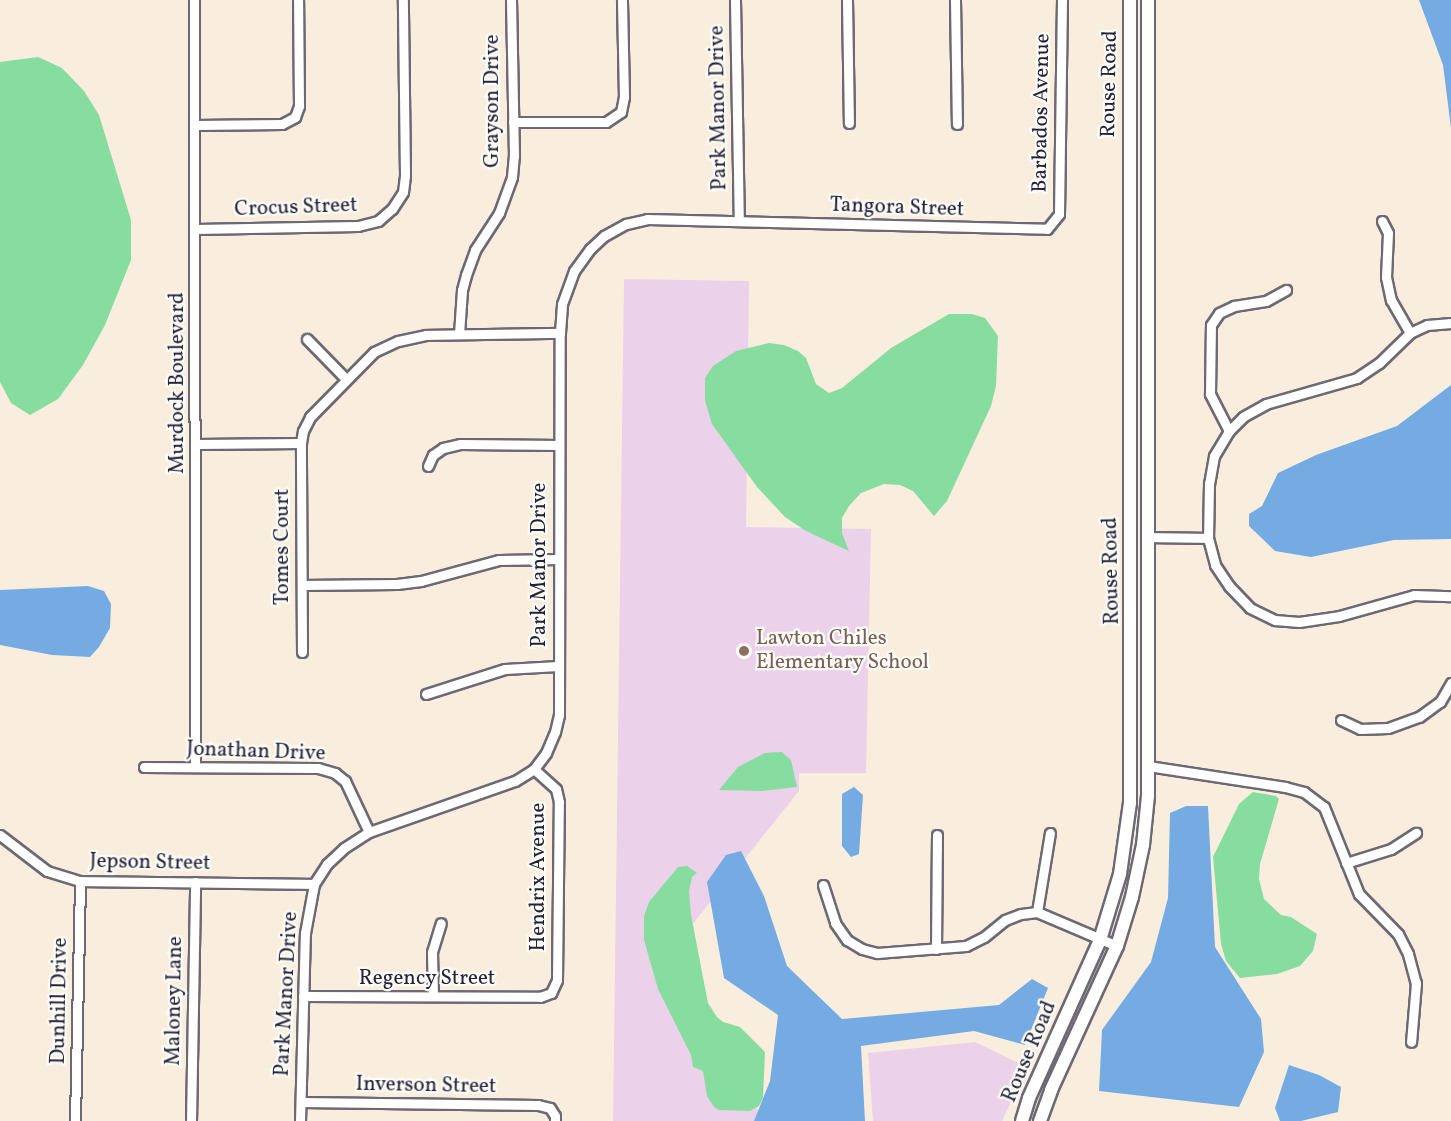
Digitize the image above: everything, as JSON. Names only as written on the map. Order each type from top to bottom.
[{"type":"street","name":"Murdock Boulevard","points":[[194,0],[197,444],[195,767]]},
{"type":"street","points":[[196,125],[282,124],[295,117],[299,106],[298,0]]},
{"type":"street","name":"Crocus Street","points":[[196,229],[358,226],[378,221],[392,209],[403,192],[405,174],[403,0]]},
{"type":"street","name":"Grayson Drive","points":[[459,334],[462,290],[466,275],[476,250],[499,213],[510,184],[514,156],[511,0]]},
{"type":"street","points":[[513,122],[606,122],[621,112],[624,97],[622,0]]},
{"type":"street","name":"Park Manor Drive","points":[[300,1121],[304,933],[314,884],[327,864],[344,848],[369,831],[515,781],[534,769],[546,753],[555,732],[559,715],[559,445],[562,304],[574,271],[590,249],[604,236],[626,224],[647,219],[739,220],[735,0]]},
{"type":"street","points":[[847,0],[849,123]]},
{"type":"street","points":[[955,0],[957,124]]},
{"type":"street","name":"Barbados Avenue","points":[[1053,225],[1059,214],[1062,0]]},
{"type":"street","name":"Rouse Road","points":[[1022,1121],[1029,1098],[1100,940],[1120,874],[1130,803],[1130,0]]},
{"type":"street","name":"Rouse Road","points":[[1040,1121],[1051,1090],[1117,946],[1132,897],[1143,845],[1148,766],[1148,0]]},
{"type":"street","name":"Tangora Street","points":[[739,220],[1040,231],[1053,225]]},
{"type":"street","points":[[1383,220],[1388,233],[1386,277],[1391,300],[1410,333]]},
{"type":"street","points":[[1228,431],[1210,394],[1211,326],[1219,313],[1234,306],[1266,301],[1286,290]]},
{"type":"street","points":[[1451,322],[1427,325],[1410,333],[1379,363],[1357,378],[1266,404],[1243,417],[1228,431],[1215,456],[1209,483],[1208,538],[1215,565],[1229,586],[1250,608],[1275,620],[1299,622],[1339,616],[1414,596],[1451,596]]},
{"type":"street","points":[[197,444],[301,443],[303,430],[310,417],[346,379],[374,352],[398,341],[426,335],[560,333]]},
{"type":"street","points":[[306,339],[346,379]]},
{"type":"street","name":"Tomes Court","points":[[301,443],[302,652]]},
{"type":"street","points":[[428,466],[434,455],[443,448],[460,444],[559,445]]},
{"type":"street","points":[[1149,537],[1208,538]]},
{"type":"street","points":[[302,585],[397,584],[421,581],[499,560],[559,559]]},
{"type":"street","points":[[426,694],[505,669],[558,666]]},
{"type":"street","points":[[1341,720],[1360,729],[1388,728],[1419,717],[1432,708],[1440,702],[1451,683]]},
{"type":"street","points":[[1148,766],[1304,792],[1324,807],[1359,894],[1398,934],[1408,954],[1416,983],[1411,1042]]},
{"type":"street","name":"Jonathan Drive","points":[[144,767],[318,768],[335,773],[345,781],[369,831]]},
{"type":"street","name":"Hendrix Avenue","points":[[534,769],[556,789],[559,802],[557,980],[551,993]]},
{"type":"street","points":[[1037,912],[1050,833]]},
{"type":"street","points":[[1346,863],[1391,849],[1416,833]]},
{"type":"street","name":"Jepson Street","points":[[0,835],[47,871],[80,881],[314,884]]},
{"type":"street","points":[[936,949],[937,835]]},
{"type":"street","name":"Dunhill Drive","points":[[75,1121],[80,881]]},
{"type":"street","name":"Maloney Lane","points":[[191,1121],[195,882]]},
{"type":"street","points":[[823,885],[835,923],[847,940],[862,949],[877,953],[966,946],[984,937],[1005,920],[1021,914],[1037,912],[1117,946]]},
{"type":"street","points":[[433,996],[432,952],[441,922]]},
{"type":"street","name":"Regency Street","points":[[303,996],[540,997],[551,993]]},
{"type":"street","name":"Inverson Street","points":[[300,1102],[538,1105],[550,1108],[555,1121]]},
{"type":"shaded area","name":"Lawton Chiles Elementary School","points":[[624,279],[749,281],[746,527],[871,529],[866,773],[799,773],[799,791],[688,930],[714,1041],[754,1097],[761,1121],[613,1121]]},
{"type":"shaded area","points":[[975,1042],[1027,1067],[1002,1121],[873,1121],[868,1053]]},
{"type":"green space","points":[[38,57],[62,68],[84,91],[99,115],[131,220],[131,260],[105,325],[83,365],[58,399],[30,415],[11,403],[0,382],[0,62]]},
{"type":"green space","points":[[949,314],[972,314],[985,318],[998,336],[996,386],[991,406],[947,501],[934,516],[913,491],[900,485],[884,484],[861,493],[842,518],[842,533],[849,551],[806,531],[785,517],[757,487],[712,424],[705,401],[705,378],[713,366],[736,351],[769,343],[784,345],[798,351],[806,358],[816,384],[829,393],[842,388],[891,348]]},
{"type":"green space","points":[[782,752],[791,760],[797,787],[762,791],[719,790],[738,767],[765,753]]},
{"type":"green space","points":[[1253,792],[1276,796],[1279,799],[1260,864],[1259,879],[1264,899],[1281,915],[1291,917],[1317,934],[1313,951],[1300,966],[1277,974],[1240,978],[1226,961],[1221,944],[1213,857],[1239,804]]},
{"type":"green space","points":[[687,866],[697,873],[692,877],[689,891],[691,915],[708,1003],[717,1017],[723,1022],[740,1027],[765,1052],[763,1098],[759,1106],[750,1111],[719,1110],[714,1107],[707,1096],[703,1071],[693,1067],[691,1055],[658,989],[644,940],[644,916],[649,902],[678,867]]},
{"type":"water","points":[[1419,0],[1451,0],[1451,128],[1443,65]]},
{"type":"water","points":[[1451,385],[1451,539],[1394,540],[1311,557],[1275,551],[1249,526],[1249,514],[1262,506],[1278,473],[1316,455],[1397,426]]},
{"type":"water","points":[[88,586],[104,591],[111,604],[110,628],[90,657],[52,655],[0,645],[0,590]]},
{"type":"water","points":[[854,787],[863,795],[859,854],[851,857],[842,846],[842,794]]},
{"type":"water","points":[[1186,806],[1208,806],[1215,947],[1261,1019],[1264,1052],[1239,1107],[1099,1091],[1102,1030],[1151,962],[1168,898],[1170,813]]},
{"type":"water","points":[[741,851],[764,896],[787,966],[842,1019],[999,1005],[1032,979],[1048,988],[1025,1045],[974,1031],[861,1046],[865,1121],[754,1121],[770,1081],[778,1015],[724,978],[707,882],[726,855]]},
{"type":"water","points":[[1289,1065],[1319,1075],[1341,1087],[1338,1112],[1301,1121],[1280,1121],[1275,1108]]},
{"type":"place","name":"Lawton Chiles Elementary School","points":[[744,651]]}]
